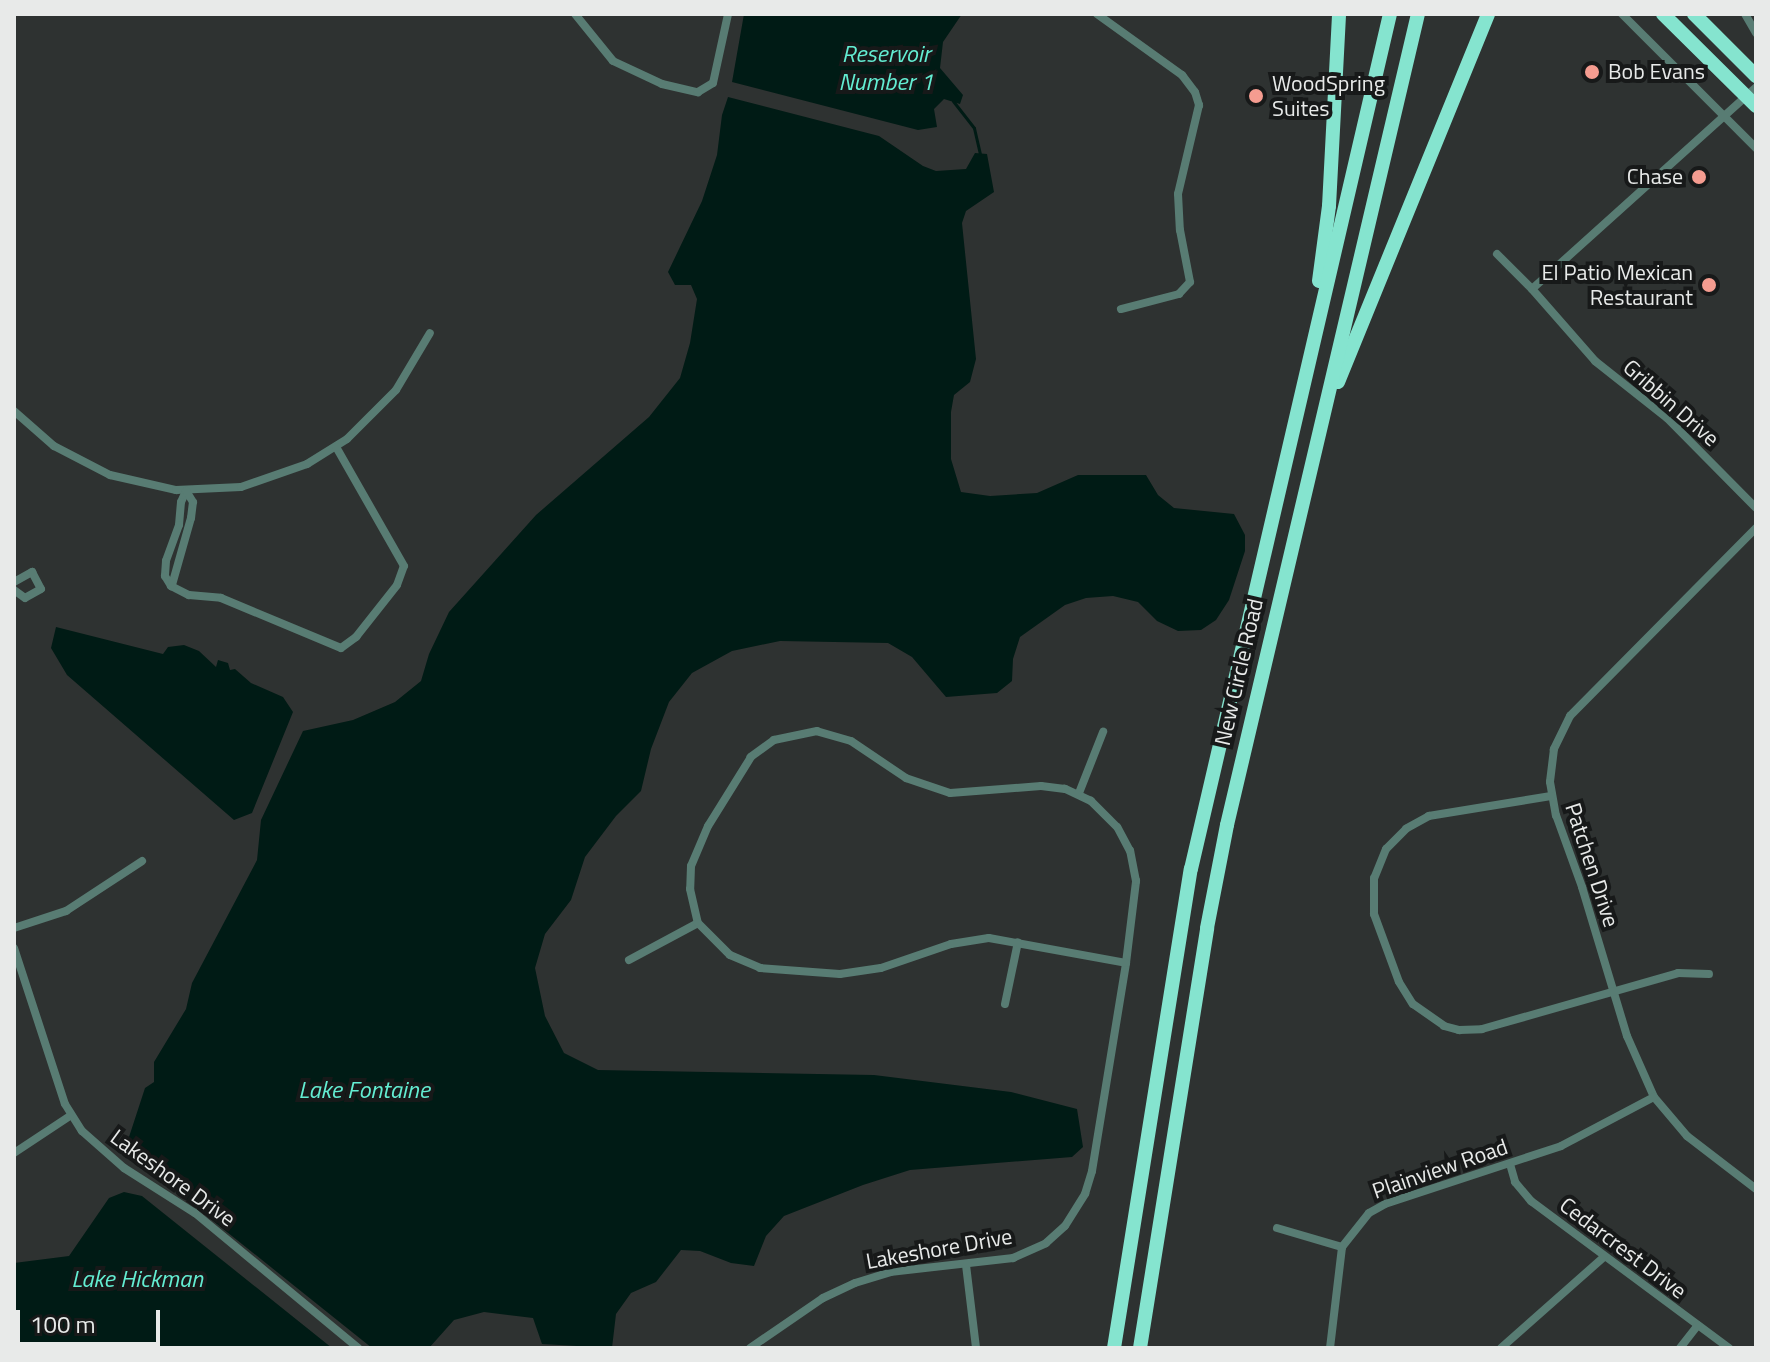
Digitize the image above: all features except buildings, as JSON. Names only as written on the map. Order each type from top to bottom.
[{"type":"highway","points":[[1288,448],[1324,243],[1339,14]]},
{"type":"highway","name":"New Circle Road","points":[[1114,1348],[1191,869],[1390,14]]},
{"type":"highway","name":"New Circle Road","points":[[1140,1348],[1210,914],[1254,701],[1418,14]]},
{"type":"highway","points":[[1309,469],[1343,366],[1488,14]]},
{"type":"highway","points":[[1663,14],[1753,97]]},
{"type":"highway","points":[[1694,14],[1756,76]]},
{"type":"street","points":[[575,14],[613,61],[662,84],[698,92],[713,83],[728,14]]},
{"type":"street","points":[[1097,14],[1182,75],[1195,92],[1199,105],[1178,194],[1180,230],[1190,282],[1179,294],[1121,309]]},
{"type":"street","points":[[1622,14],[1756,148]]},
{"type":"street","points":[[1745,14],[1756,33]]},
{"type":"street","points":[[1532,289],[1724,116],[1753,97]]},
{"type":"street","name":"Gribbin Drive","points":[[1497,254],[1595,361],[1667,418],[1756,508]]},
{"type":"street","points":[[14,411],[54,446],[91,467],[131,481],[186,491],[222,490],[260,482],[307,464],[336,447],[374,416],[396,390],[430,333]]},
{"type":"street","points":[[186,491],[193,502],[191,518],[171,586],[189,595],[221,598],[341,648],[356,637],[397,585],[404,566],[336,447]]},
{"type":"street","name":"Patchen Drive","points":[[1756,528],[1570,716],[1554,749],[1551,796],[1633,1052],[1654,1097],[1687,1136],[1756,1189]]},
{"type":"street","points":[[14,582],[32,572],[41,589],[25,598],[14,590]]},
{"type":"street","points":[[1103,732],[1079,793],[1041,786],[950,793],[906,778],[838,735],[817,731],[788,735],[763,747],[751,757],[698,846],[691,866],[690,889],[698,923],[720,947],[741,962],[760,968],[804,973],[863,972],[977,939],[1018,942],[1126,963]]},
{"type":"street","name":"Lakeshore Drive","points":[[750,1348],[823,1298],[855,1283],[890,1272],[1002,1261],[1036,1248],[1055,1236],[1080,1202],[1092,1171],[1136,896],[1135,864],[1117,827],[1079,793]]},
{"type":"street","points":[[1551,796],[1443,812],[1406,829],[1379,863],[1373,893],[1375,920],[1406,995],[1421,1012],[1444,1026],[1459,1030],[1482,1029],[1678,973],[1709,974]]},
{"type":"street","points":[[14,928],[66,911],[142,861]]},
{"type":"street","points":[[629,960],[698,923]]},
{"type":"street","points":[[1005,1004],[1018,942]]},
{"type":"street","name":"Lakeshore Drive","points":[[14,948],[70,1116],[101,1150],[195,1213],[358,1348]]},
{"type":"street","name":"Plainview Road","points":[[1342,1247],[1361,1219],[1377,1207],[1510,1164],[1594,1131],[1654,1097]]},
{"type":"street","points":[[14,1153],[70,1116]]},
{"type":"street","name":"Cedarcrest Drive","points":[[1510,1164],[1515,1182],[1531,1201],[1729,1348]]},
{"type":"street","points":[[1277,1228],[1342,1247],[1330,1348]]},
{"type":"street","points":[[1501,1348],[1604,1257]]},
{"type":"street","points":[[966,1265],[976,1348]]},
{"type":"street","points":[[1680,1348],[1698,1325]]},
{"type":"water","name":"Reservoir Number 1","points":[[744,14],[962,14],[943,42],[940,68],[963,95],[960,104],[944,99],[934,109],[937,127],[918,130],[732,82]]},
{"type":"water","name":"Lake Fontaine","points":[[728,97],[879,136],[923,166],[936,171],[966,169],[975,153],[987,154],[994,192],[966,211],[962,223],[976,359],[970,382],[954,395],[951,412],[951,459],[961,492],[990,496],[1037,493],[1078,475],[1146,475],[1158,495],[1174,508],[1234,514],[1245,535],[1245,551],[1229,600],[1216,620],[1201,630],[1178,631],[1157,621],[1138,602],[1113,596],[1086,598],[1065,605],[1020,637],[1013,659],[1012,681],[997,693],[946,697],[912,657],[888,643],[780,641],[732,651],[692,673],[669,702],[651,749],[641,791],[616,816],[585,857],[571,900],[545,934],[535,968],[545,1016],[564,1053],[598,1070],[874,1075],[1011,1092],[1077,1109],[1083,1147],[1072,1157],[910,1170],[863,1185],[784,1216],[766,1236],[754,1266],[731,1263],[700,1251],[681,1250],[656,1282],[631,1293],[616,1314],[612,1348],[542,1344],[533,1318],[484,1312],[454,1320],[429,1348],[372,1348],[137,1160],[130,1151],[129,1137],[145,1088],[154,1082],[154,1062],[186,1009],[192,983],[257,860],[261,820],[303,731],[353,720],[395,702],[421,681],[429,654],[449,612],[536,515],[649,417],[680,378],[690,343],[697,299],[691,285],[675,285],[668,272],[702,201],[717,155],[722,115]]},
{"type":"water","points":[[56,627],[163,654],[168,647],[184,645],[199,651],[216,667],[218,660],[228,663],[230,670],[235,669],[251,683],[283,697],[293,712],[252,813],[234,820],[67,675],[51,648]]},
{"type":"water","name":"Lake Hickman","points":[[124,1192],[142,1196],[332,1348],[14,1348],[14,1263],[69,1256],[109,1198]]},
{"type":"waterway","points":[[953,101],[974,128],[980,153]]},
{"type":"place","name":"Bob Evans","points":[[1592,72]]},
{"type":"place","name":"WoodSpring Suites","points":[[1256,96]]},
{"type":"place","name":"Chase","points":[[1699,177]]},
{"type":"place","name":"El Patio Mexican Restaurant","points":[[1709,285]]}]
